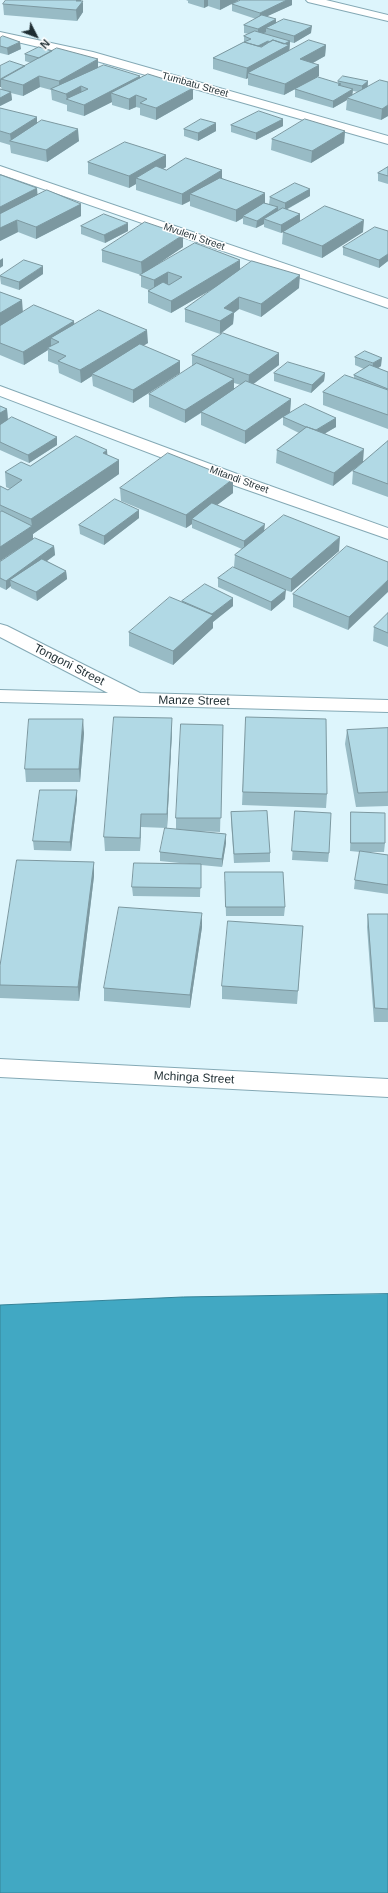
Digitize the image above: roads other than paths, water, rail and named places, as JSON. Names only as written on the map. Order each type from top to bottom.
[{"type":"street","points":[[312,0],[388,18]]},
{"type":"street","name":"Tumbatu Street","points":[[0,35],[90,55],[388,140]]},
{"type":"street","name":"Mvuleni Street","points":[[0,170],[388,304]]},
{"type":"street","name":"Mitandi Street","points":[[0,391],[242,482],[388,534]]},
{"type":"street","name":"Tongoni Street","points":[[0,630],[139,700]]},
{"type":"street","name":"Manze Street","points":[[0,696],[388,706]]},
{"type":"street","name":"Mchinga Street","points":[[0,1068],[388,1088]]},
{"type":"water","points":[[388,1294],[388,1893],[0,1893],[0,1305],[183,1297]]}]
